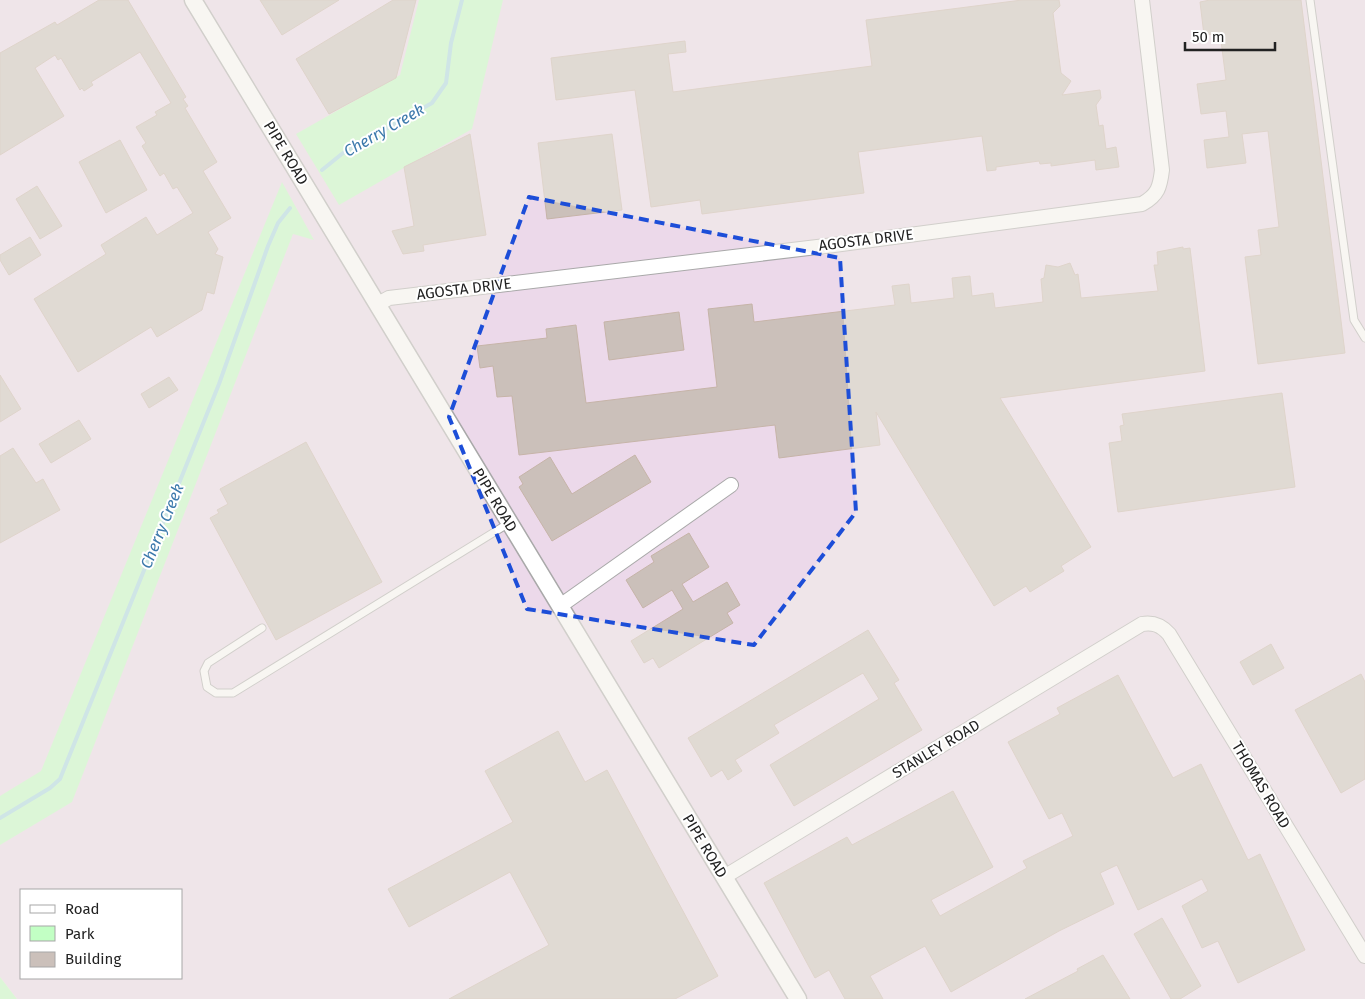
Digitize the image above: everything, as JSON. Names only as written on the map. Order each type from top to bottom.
[{"type":"street","name":"PIPE ROAD","points":[[193,0],[798,999]]},
{"type":"street","name":"AGOSTA DRIVE","points":[[378,304],[390,298],[834,245],[1142,204],[1154,198],[1160,187],[1162,170],[1142,0]]},
{"type":"street","points":[[560,606],[731,485]]},
{"type":"street","name":"STANLEY ROAD","points":[[724,877],[1133,629],[1142,624],[1149,623]]},
{"type":"street","name":"THOMAS ROAD","points":[[1149,623],[1164,628],[1169,634],[1365,956]]},
{"type":"lane","points":[[1310,0],[1354,320],[1365,338]]},
{"type":"lane","points":[[262,628],[208,663],[204,670],[207,687],[216,693],[233,693],[509,523]]},
{"type":"highlighted area","points":[[529,197],[840,258],[856,512],[754,645],[527,609],[449,417]]},
{"type":"shaded area","points":[[0,0],[1365,0],[1365,999],[17,999],[0,977]]},
{"type":"green space","points":[[419,0],[503,0],[472,129],[339,205],[296,134],[400,75]]},
{"type":"green space","points":[[282,182],[314,240],[293,234],[72,802],[0,845],[0,796],[41,771]]},
{"type":"green space","points":[[0,977],[17,999],[0,999]]},
{"type":"building","points":[[99,0],[128,0],[186,97],[183,99],[188,106],[185,108],[217,162],[203,171],[231,218],[208,232],[218,249],[215,254],[223,257],[214,294],[207,292],[202,310],[157,337],[151,327],[78,372],[34,299],[106,254],[101,245],[146,217],[157,235],[193,213],[177,187],[173,189],[164,173],[160,176],[142,146],[146,143],[136,127],[157,115],[155,112],[171,103],[140,52],[91,82],[93,85],[84,91],[82,88],[80,90],[61,58],[58,60],[55,55],[35,68],[64,116],[0,155],[0,53],[55,22],[57,25]]},
{"type":"building","points":[[260,0],[339,0],[282,35]]},
{"type":"building","points":[[393,0],[416,0],[396,78],[329,114],[296,59]]},
{"type":"building","points":[[1022,0],[1059,0],[1060,6],[1053,13],[1061,73],[1071,81],[1062,95],[1100,90],[1101,98],[1096,105],[1099,126],[1103,125],[1106,149],[1116,147],[1119,167],[1096,170],[1095,160],[1051,166],[1051,163],[1040,164],[1039,161],[996,167],[996,170],[987,171],[982,136],[858,152],[864,193],[702,214],[700,200],[651,207],[635,90],[556,100],[551,58],[685,41],[686,52],[668,54],[673,92],[872,66],[866,20]]},
{"type":"building","points":[[1210,0],[1301,0],[1345,353],[1258,364],[1245,257],[1261,255],[1258,230],[1279,227],[1268,131],[1242,134],[1246,163],[1207,168],[1204,140],[1229,137],[1226,111],[1201,114],[1197,84],[1226,80],[1220,33],[1204,35],[1200,2]]},
{"type":"building","points":[[470,134],[486,235],[423,245],[424,251],[403,254],[392,231],[414,226],[404,167]]},
{"type":"building","points":[[612,134],[622,210],[547,219],[538,143]]},
{"type":"building","points":[[120,140],[147,190],[106,213],[79,162]]},
{"type":"building","points":[[37,186],[62,226],[40,239],[16,199]]},
{"type":"building","points":[[30,237],[41,255],[9,275],[0,260],[0,255]]},
{"type":"building","points":[[1183,247],[1183,249],[1190,248],[1205,371],[1000,398],[1091,547],[1061,566],[1064,571],[1030,592],[1026,586],[994,606],[876,412],[880,445],[779,458],[775,425],[519,455],[512,396],[497,397],[493,366],[480,368],[477,346],[547,338],[546,329],[576,325],[586,403],[717,387],[708,309],[752,304],[754,322],[895,305],[892,286],[909,284],[911,303],[954,298],[952,278],[970,276],[972,296],[993,293],[995,308],[1043,302],[1041,279],[1044,278],[1046,265],[1058,267],[1070,263],[1075,275],[1078,274],[1081,298],[1158,291],[1154,265],[1158,265],[1157,252]]},
{"type":"building","points":[[679,312],[684,350],[609,360],[604,322]]},
{"type":"building","points":[[0,375],[21,409],[0,422]]},
{"type":"building","points":[[169,377],[178,390],[149,408],[141,394]]},
{"type":"building","points":[[1282,393],[1295,487],[1118,512],[1109,443],[1122,441],[1120,426],[1124,425],[1122,414]]},
{"type":"building","points":[[79,420],[91,439],[51,463],[39,444]]},
{"type":"building","points":[[306,442],[382,582],[276,640],[210,518],[219,513],[217,510],[228,504],[220,489]]},
{"type":"building","points":[[13,448],[36,483],[43,479],[60,510],[0,543],[0,456]]},
{"type":"building","points":[[635,455],[651,482],[552,541],[519,487],[523,484],[519,477],[550,457],[572,494]]},
{"type":"building","points":[[689,533],[709,567],[682,584],[693,602],[727,582],[740,605],[727,613],[733,623],[659,668],[653,658],[644,663],[631,641],[683,609],[672,590],[643,608],[626,580],[654,562],[651,556]]},
{"type":"building","points":[[868,630],[899,680],[894,683],[922,730],[794,806],[770,765],[879,699],[863,673],[774,725],[779,733],[735,760],[742,771],[728,780],[722,770],[711,777],[688,738]]},
{"type":"building","points":[[1271,644],[1284,668],[1253,685],[1240,662]]},
{"type":"building","points":[[1361,674],[1365,682],[1365,779],[1341,793],[1295,710]]},
{"type":"building","points":[[1118,675],[1173,778],[1201,764],[1248,860],[1260,854],[1305,950],[1238,983],[1218,941],[1202,948],[1182,906],[1208,891],[1202,879],[1138,910],[1117,865],[1100,873],[1114,904],[1059,931],[951,992],[925,946],[870,976],[883,999],[845,999],[829,970],[815,978],[764,883],[847,837],[852,845],[953,791],[993,867],[931,900],[940,916],[1027,868],[1023,861],[1073,836],[1062,813],[1049,819],[1008,742],[1060,714],[1057,708]]},
{"type":"building","points":[[558,731],[585,782],[607,770],[718,976],[675,999],[449,999],[549,945],[510,872],[409,927],[388,889],[513,822],[485,771]]},
{"type":"building","points":[[1162,918],[1201,986],[1180,999],[1171,999],[1134,934]]},
{"type":"building","points":[[1103,955],[1130,999],[1025,999],[1078,971],[1077,969]]},
{"type":"waterway","name":"Cherry Creek","points":[[322,170],[343,153],[432,103],[446,83],[451,43],[462,0]]},
{"type":"waterway","name":"Cherry Creek","points":[[0,818],[50,788],[60,779],[219,384],[268,246],[278,223],[290,208]]}]
